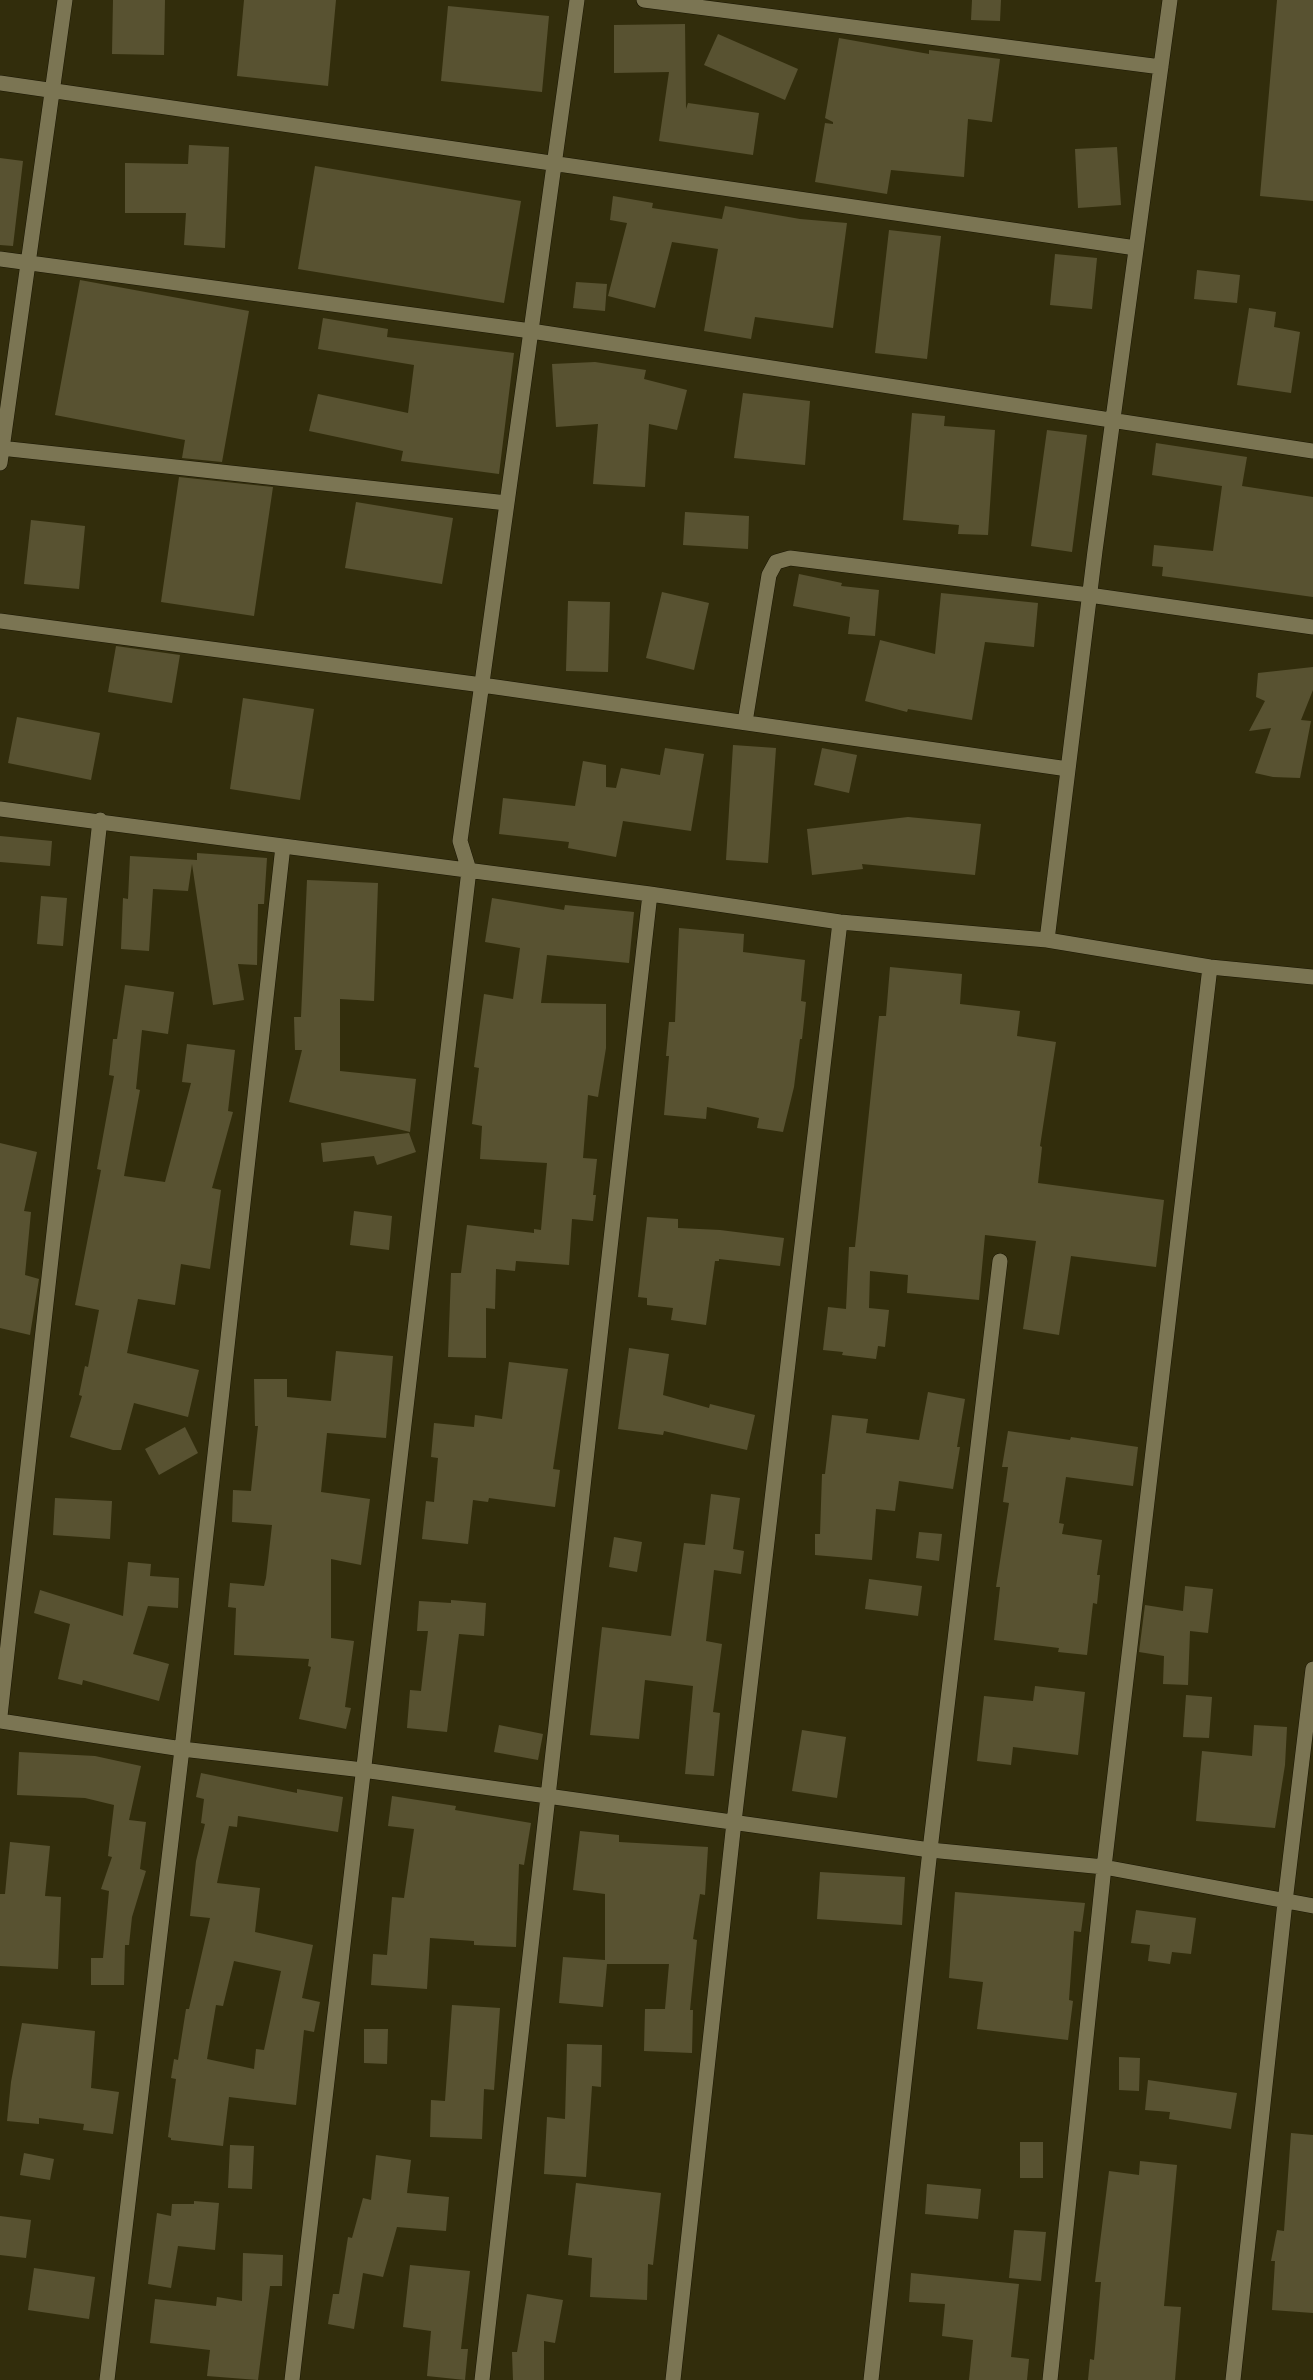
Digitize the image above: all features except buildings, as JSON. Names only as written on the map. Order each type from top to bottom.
[{"type":"street","points":[[65,0],[1,453],[507,503]]},
{"type":"street","points":[[292,2380],[469,870],[460,841],[577,0]]},
{"type":"street","points":[[644,0],[1161,67]]},
{"type":"street","points":[[1047,940],[1089,595],[1170,0]]},
{"type":"street","points":[[0,82],[1136,248]]},
{"type":"street","points":[[0,259],[531,331],[1313,451]]},
{"type":"street","points":[[745,722],[769,575],[776,562],[790,558],[1089,595],[1313,627]]},
{"type":"street","points":[[0,621],[482,685],[1068,769]]},
{"type":"street","points":[[0,809],[100,820],[840,922],[1047,940],[1210,966],[1313,977]]},
{"type":"street","points":[[100,820],[0,1719],[182,1749],[363,1770],[930,1850],[1104,1867],[1313,1906]]},
{"type":"street","points":[[107,2380],[182,1749],[283,846]]},
{"type":"street","points":[[482,2380],[650,894]]},
{"type":"street","points":[[673,2380],[734,1822],[840,922]]},
{"type":"street","points":[[1050,2380],[1104,1867],[1210,966]]},
{"type":"street","points":[[871,2380],[930,1850],[1000,1261]]},
{"type":"street","points":[[1233,2380],[1285,1902],[1313,1670]]}]
